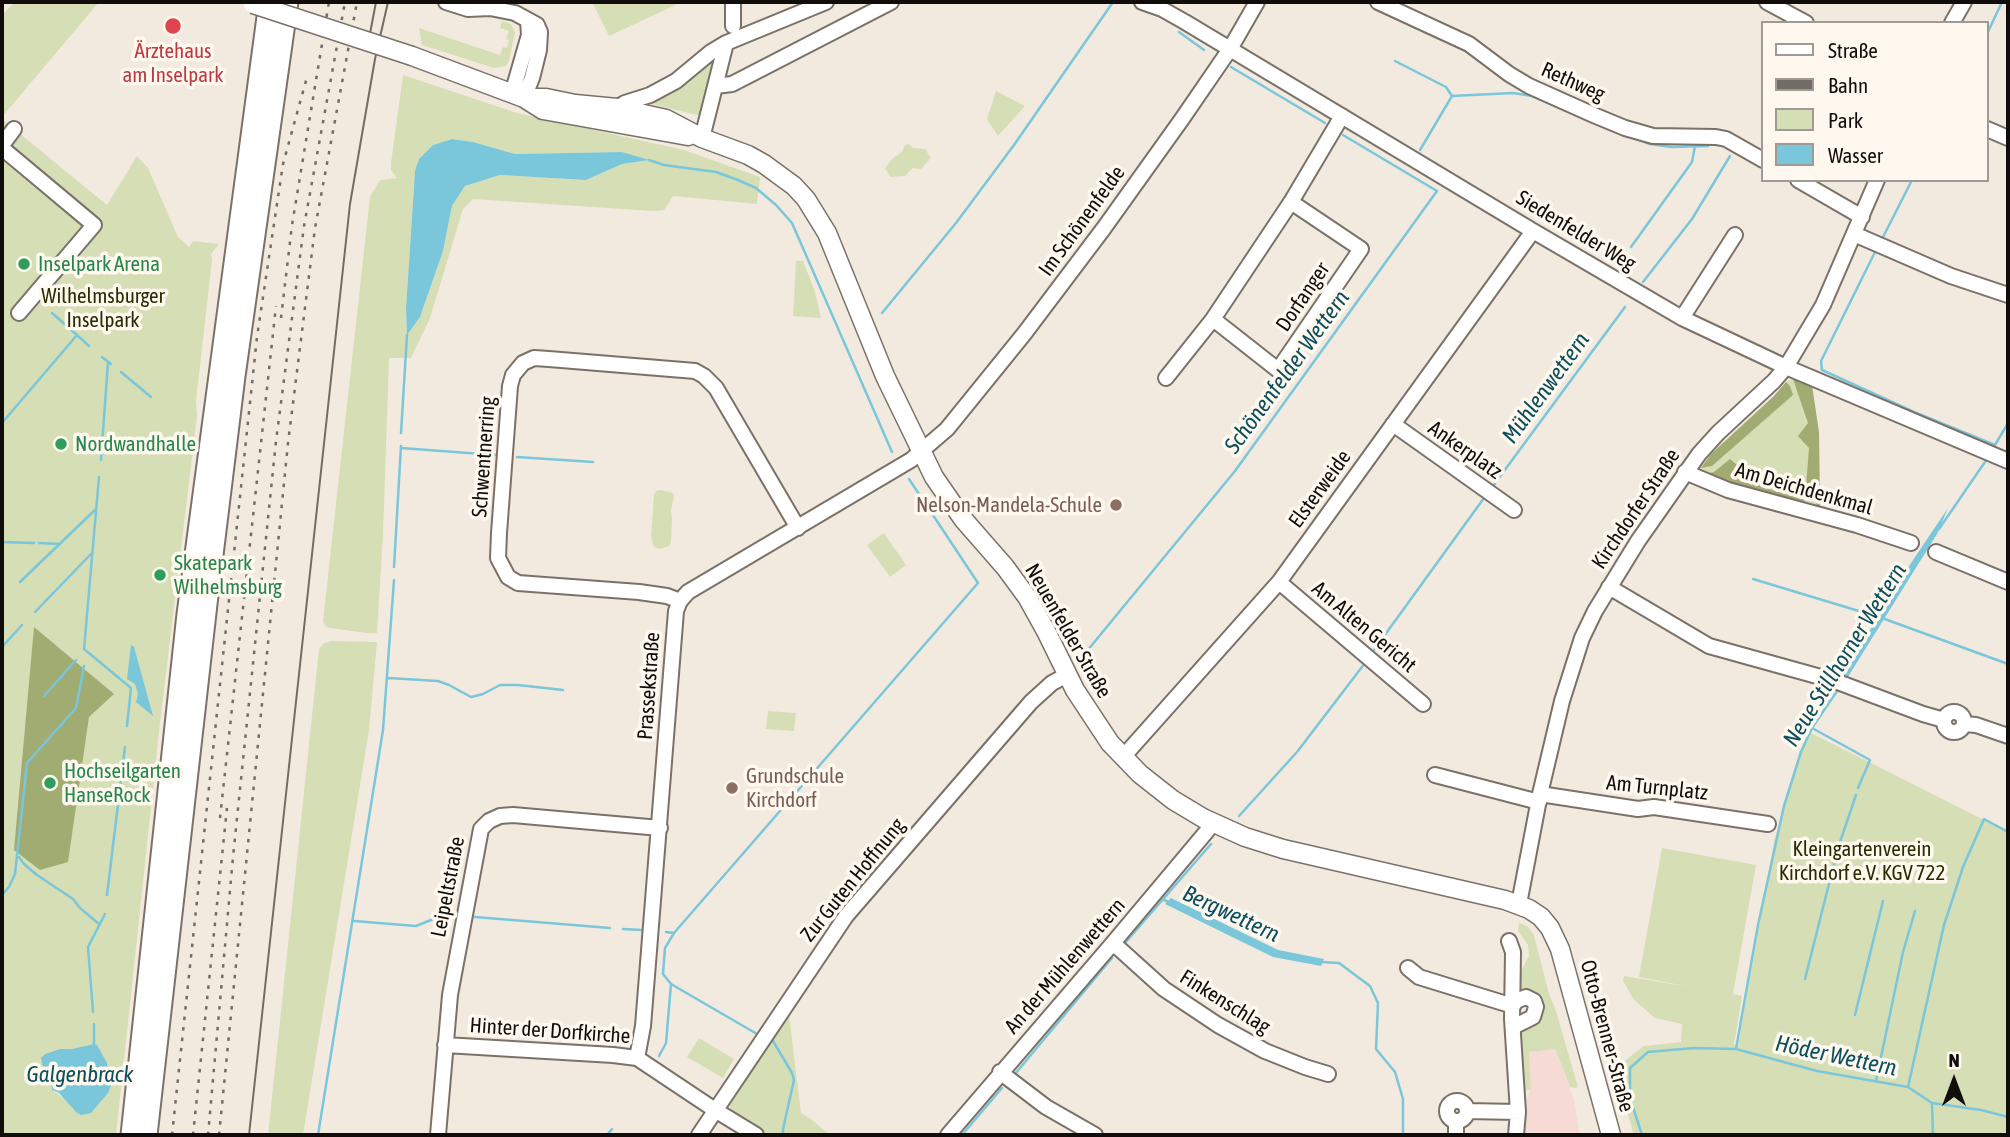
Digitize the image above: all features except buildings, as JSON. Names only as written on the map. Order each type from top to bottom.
[{"type":"highway","points":[[147,1135],[218,510],[288,2]]},
{"type":"highway","points":[[131,1135],[256,3]]},
{"type":"main road","name":"Neuenfelder Straße","points":[[256,3],[412,56],[518,96],[543,110],[702,138]]},
{"type":"main road","name":"Neuenfelder Straße","points":[[518,96],[617,108],[666,119],[702,138],[748,155],[794,186],[806,199],[827,233],[886,376],[948,499],[1027,597],[1067,676],[1096,723],[1123,757],[1161,792],[1212,822],[1272,846],[1519,904],[1545,920],[1560,949]]},
{"type":"main road","name":"Otto-Brenner-Straße","points":[[1560,949],[1611,1135]]},
{"type":"street","points":[[446,2],[468,9],[490,8]]},
{"type":"street","points":[[474,2],[515,13],[528,20],[529,35],[518,96]]},
{"type":"street","points":[[733,2],[733,26]]},
{"type":"street","points":[[617,108],[676,81],[726,43],[826,2]]},
{"type":"street","points":[[716,86],[732,84],[891,2]]},
{"type":"street","name":"Siedenfelder Weg","points":[[1142,2],[1185,22],[1682,318],[1786,367],[2004,459]]},
{"type":"street","name":"Im Schönenfelde","points":[[922,452],[947,429],[1024,334],[1175,130],[1230,49],[1257,2]]},
{"type":"street","name":"Rethweg","points":[[1378,2],[1469,44],[1529,86],[1625,128],[1653,136],[1716,137],[1736,144],[1762,159]]},
{"type":"street","points":[[1767,2],[1802,21]]},
{"type":"street","points":[[1953,21],[1964,2]]},
{"type":"street","points":[[702,138],[726,43]]},
{"type":"street","points":[[1166,378],[1213,319],[1290,202],[1342,116]]},
{"type":"street","points":[[14,129],[2,146],[94,225],[19,313]]},
{"type":"street","points":[[1989,130],[2008,138]]},
{"type":"street","points":[[1801,182],[1861,217]]},
{"type":"street","name":"Kirchdorfer Straße","points":[[1519,904],[1540,798],[1570,671],[1590,620],[1685,472],[1710,441],[1756,400],[1786,367],[1823,305],[1876,182]]},
{"type":"street","name":"Dorfanger","points":[[1213,319],[1278,370],[1361,249],[1290,202]]},
{"type":"street","name":"Elsterweide","points":[[1123,757],[1279,582],[1533,231]]},
{"type":"street","points":[[1854,234],[1951,276],[2008,295]]},
{"type":"street","points":[[1682,318],[1735,235]]},
{"type":"street","name":"Schwentnerring","points":[[680,601],[639,592],[519,583],[508,577],[498,558],[511,382],[517,369],[527,361],[537,358],[695,371],[704,376],[716,388],[798,528]]},
{"type":"street","name":"Ankerplatz","points":[[1393,424],[1514,510]]},
{"type":"street","points":[[680,601],[688,592],[922,452]]},
{"type":"street","name":"Am Deichdenkmal","points":[[1685,472],[1728,490],[1911,543]]},
{"type":"street","points":[[1936,552],[2008,582]]},
{"type":"street","name":"Am Alten Gericht","points":[[1279,582],[1423,704]]},
{"type":"street","points":[[1609,587],[1709,646],[1839,682],[1923,715],[1944,720],[1947,715],[1955,712],[1961,716],[1964,724],[1976,725],[2008,736]]},
{"type":"street","name":"Prassekstraße","points":[[637,1058],[643,1026],[676,611],[680,601]]},
{"type":"street","name":"Zur Guten Hoffnung","points":[[699,1135],[846,916],[1031,702],[1052,683],[1067,676]]},
{"type":"street","name":"Am Turnplatz","points":[[1435,775],[1540,798],[1638,809],[1654,807],[1768,824]]},
{"type":"street","name":"Leipeltstraße","points":[[438,1135],[450,995],[481,829],[500,816],[513,815],[660,828]]},
{"type":"street","name":"An der Mühlenwettern","points":[[948,1135],[1113,943],[1212,822]]},
{"type":"street","points":[[1509,941],[1513,952],[1513,1027],[1518,1112],[1516,1135]]},
{"type":"street","name":"Finkenschlag","points":[[1113,943],[1164,989],[1218,1025],[1265,1051],[1328,1074]]},
{"type":"street","points":[[1408,968],[1419,977],[1513,1006]]},
{"type":"street","points":[[1513,1006],[1516,1001],[1526,997],[1534,1001],[1536,1007],[1533,1017],[1513,1027]]},
{"type":"street","name":"Hinter der Dorfkirche","points":[[445,1045],[637,1058],[715,1111],[756,1135]]},
{"type":"street","points":[[1000,1072],[1046,1107],[1096,1135]]},
{"type":"street","points":[[1460,1122],[1518,1112]]},
{"type":"shaded area","points":[[1555,1049],[1574,1100],[1580,1135],[1522,1135],[1526,1100],[1531,1090],[1529,1052]]},
{"type":"green space","points":[[14,2],[99,2],[2,117],[2,16]]},
{"type":"green space","points":[[592,2],[682,2],[609,36]]},
{"type":"green space","points":[[502,21],[511,24],[515,32],[506,66],[494,68],[422,45],[419,28],[500,55],[503,47],[507,48],[509,40],[506,39],[509,31],[500,28]]},
{"type":"green space","points":[[706,61],[715,63],[701,116],[648,103]]},
{"type":"green space","points":[[403,75],[517,113],[684,150],[760,177],[757,204],[673,196],[664,210],[653,211],[473,199],[463,209],[430,318],[411,358],[389,358],[377,633],[366,633],[330,628],[325,626],[323,621],[370,197],[380,180],[397,178],[391,170]],"holes":[[[452,139],[515,154],[622,152],[647,160],[622,164],[586,180],[500,175],[465,186],[452,206],[443,251],[420,317],[407,334],[406,308],[415,171],[433,145]]]},
{"type":"green space","points":[[996,91],[1025,106],[998,136],[987,119]]},
{"type":"green space","name":"Wilhelmsburger Inselpark","points":[[2,119],[107,205],[137,156],[148,168],[178,237],[189,247],[193,241],[219,244],[211,254],[196,401],[197,416],[160,723],[116,1135],[2,1135]],"holes":[[[97,1045],[109,1071],[111,1086],[101,1102],[76,1112],[65,1099],[52,1090],[45,1054],[60,1049]]]},
{"type":"green space","points":[[909,144],[913,148],[925,149],[931,158],[921,169],[913,168],[905,176],[890,177],[885,168],[902,152],[905,145]]},
{"type":"green space","points":[[796,261],[803,261],[815,292],[821,318],[793,316]]},
{"type":"green space","points":[[1793,379],[1812,385],[1819,432],[1820,510],[1806,487],[1809,448],[1798,436],[1808,423]]},
{"type":"green space","points":[[1799,380],[1819,432],[1820,510],[1705,476],[1701,468],[1711,454],[1787,381]]},
{"type":"green space","points":[[1786,382],[1793,395],[1712,466],[1701,468],[1711,454]]},
{"type":"green space","points":[[1730,459],[1763,487],[1804,500],[1806,507],[1761,496],[1704,474],[1714,472]]},
{"type":"green space","points":[[661,490],[673,493],[674,498],[671,510],[671,542],[669,546],[660,549],[654,547],[651,537],[654,495]]},
{"type":"green space","points":[[884,533],[906,565],[890,577],[867,545]]},
{"type":"green space","name":"Hochseilgarten HanseRock","points":[[34,627],[114,694],[89,717],[68,862],[40,870],[14,850]]},
{"type":"green space","points":[[377,642],[369,730],[303,1135],[268,1135],[319,649],[324,643]]},
{"type":"green space","points":[[768,711],[796,713],[794,731],[766,729]]},
{"type":"green space","name":"Kleingartenverein Kirchdorf e.V. KGV 722","points":[[1809,732],[2008,832],[2008,1135],[1634,1135],[1614,1069],[1644,1046],[1681,1042],[1682,1024],[1655,1018],[1634,1000],[1623,981],[1624,976],[1690,987],[1639,977],[1662,848],[1756,865],[1733,994],[1742,996],[1734,1045],[1738,1046],[1774,841],[1800,751]]},
{"type":"green space","points":[[1519,923],[1527,926],[1534,935],[1578,1087],[1570,1087],[1555,1049],[1529,1052],[1531,1090],[1522,1091],[1518,1033],[1539,1018],[1542,1009],[1517,995],[1518,977],[1529,956],[1528,945],[1518,931]]},
{"type":"green space","points":[[789,1015],[801,1113],[830,1135],[766,1135],[732,1114],[730,1105]]},
{"type":"green space","points":[[699,1038],[734,1059],[723,1078],[687,1057]]},
{"type":"water","points":[[452,139],[515,154],[622,152],[649,160],[622,164],[586,180],[500,175],[465,186],[452,206],[443,251],[420,317],[407,335],[406,308],[415,171],[419,159],[433,145]]},
{"type":"water","points":[[1948,508],[1937,534],[1846,680],[1840,679],[1911,563]]},
{"type":"water","points":[[131,645],[134,647],[153,716],[136,702],[138,694],[135,684],[127,679]]},
{"type":"water","points":[[1171,898],[1278,950],[1324,959],[1321,966],[1273,957],[1165,904]]},
{"type":"water","name":"Galgenbrack","points":[[94,1044],[107,1063],[111,1086],[91,1113],[81,1115],[59,1093],[52,1090],[47,1076],[48,1068],[43,1067],[41,1058],[60,1049]]},
{"type":"waterway","points":[[882,313],[956,223],[1014,145],[1113,2]]},
{"type":"waterway","points":[[1989,30],[2002,2]]},
{"type":"waterway","name":"Schönenfelder Wettern","points":[[1179,32],[1204,50]]},
{"type":"waterway","name":"Schönenfelder Wettern","points":[[1395,61],[1446,87],[1452,96],[1513,93],[1532,96],[1583,118]]},
{"type":"waterway","name":"Schönenfelder Wettern","points":[[1231,67],[1325,123]]},
{"type":"waterway","points":[[1420,150],[1452,96]]},
{"type":"waterway","name":"Schönenfelder Wettern","points":[[1605,127],[1650,144],[1671,147],[1708,146]]},
{"type":"waterway","name":"Schönenfelder Wettern","points":[[1087,651],[1235,471],[1437,191],[1343,135]]},
{"type":"waterway","points":[[1631,247],[1692,162],[1695,146]]},
{"type":"waterway","name":"Mühlenwettern","points":[[1643,282],[1692,219],[1730,156]]},
{"type":"waterway","points":[[649,160],[664,165],[716,172],[738,180],[756,188],[792,223],[892,452]]},
{"type":"waterway","points":[[1881,241],[1911,182]]},
{"type":"waterway","points":[[1876,250],[1821,361],[1822,370],[1995,445]]},
{"type":"waterway","name":"Mühlenwettern","points":[[1493,486],[1625,307]]},
{"type":"waterway","points":[[2,423],[77,335],[52,313]]},
{"type":"waterway","points":[[77,335],[89,346]]},
{"type":"waterway","points":[[401,433],[407,335]]},
{"type":"waterway","points":[[102,357],[111,364]]},
{"type":"waterway","points":[[101,460],[108,362]]},
{"type":"waterway","points":[[121,372],[151,397]]},
{"type":"waterway","name":"Neue Stillhorner Wettern","points":[[1992,450],[2008,423]]},
{"type":"waterway","points":[[394,567],[401,446]]},
{"type":"waterway","points":[[401,448],[495,455]]},
{"type":"waterway","points":[[517,457],[593,462]]},
{"type":"waterway","name":"Neue Stillhorner Wettern","points":[[1939,529],[1987,459]]},
{"type":"waterway","points":[[99,477],[84,649],[131,688],[127,726]]},
{"type":"waterway","points":[[659,1056],[666,1043],[671,984],[663,974],[665,948],[674,933],[978,583],[909,479]]},
{"type":"waterway","name":"Mühlenwettern","points":[[1374,650],[1484,498]]},
{"type":"waterway","points":[[20,582],[96,509]]},
{"type":"waterway","points":[[2,542],[34,543]]},
{"type":"waterway","points":[[39,543],[60,544]]},
{"type":"waterway","points":[[35,612],[91,554]]},
{"type":"waterway","name":"Neue Stillhorner Wettern","points":[[1753,579],[1882,618],[2008,664]]},
{"type":"waterway","points":[[318,1135],[383,730],[394,580]]},
{"type":"waterway","points":[[2,647],[22,625]]},
{"type":"waterway","points":[[44,696],[76,660]]},
{"type":"waterway","name":"Mühlenwettern","points":[[1239,816],[1297,752],[1365,663]]},
{"type":"waterway","points":[[2,895],[15,874],[27,763],[76,708],[84,666]]},
{"type":"waterway","points":[[388,678],[438,681],[471,697],[500,685],[563,690]]},
{"type":"waterway","name":"Neue Stillhorner Wettern","points":[[1736,1049],[1758,925],[1784,806],[1801,752],[1812,728],[1839,688]]},
{"type":"waterway","points":[[1812,728],[1870,760],[1858,788]]},
{"type":"waterway","points":[[107,895],[125,747]]},
{"type":"waterway","points":[[1839,845],[1856,795]]},
{"type":"waterway","points":[[1908,1087],[1944,925],[1963,867],[1984,819],[2008,832]]},
{"type":"waterway","name":"Mühlenwettern","points":[[1125,943],[1211,844]]},
{"type":"waterway","points":[[1805,979],[1837,852]]},
{"type":"waterway","points":[[19,857],[37,875],[73,899],[99,924]]},
{"type":"waterway","name":"Bergwettern","points":[[1164,900],[1171,903]]},
{"type":"waterway","points":[[1855,1015],[1883,901]]},
{"type":"waterway","points":[[1876,1081],[1903,952],[1915,911]]},
{"type":"waterway","points":[[93,1012],[88,947],[105,914]]},
{"type":"waterway","points":[[354,921],[416,926],[449,915]]},
{"type":"waterway","points":[[475,917],[610,928]]},
{"type":"waterway","points":[[623,929],[642,930]]},
{"type":"waterway","points":[[666,932],[674,933]]},
{"type":"waterway","name":"Mühlenwettern","points":[[1015,1074],[1112,958]]},
{"type":"waterway","name":"Bergwettern","points":[[1322,962],[1339,963],[1370,986],[1378,1003],[1376,1049],[1395,1072],[1403,1099],[1403,1135]]},
{"type":"waterway","points":[[671,984],[757,1034]]},
{"type":"waterway","points":[[94,1024],[94,1044]]},
{"type":"waterway","points":[[773,1041],[794,1080],[783,1135]]},
{"type":"waterway","name":"Höder Wettern","points":[[1642,1135],[1630,1098],[1630,1068],[1648,1052],[1694,1048],[1736,1049],[1817,1071],[1908,1087],[1932,1103],[2008,1117]]},
{"type":"waterway","name":"Mühlenwettern","points":[[962,1135],[1002,1088]]},
{"type":"waterway","points":[[1932,1104],[1933,1135]]},
{"type":"waterway","points":[[607,1135],[612,1129]]},
{"type":"tram line","points":[[368,44],[376,2]]},
{"type":"tram line","points":[[249,1135],[350,204],[375,59],[388,2]]},
{"type":"railway","points":[[281,318],[292,225],[329,2]]},
{"type":"railway","points":[[208,1135],[233,857],[276,441],[304,226],[345,2]]},
{"type":"railway","points":[[219,1135],[288,443],[315,228],[357,2]]},
{"type":"railway","points":[[172,1135],[257,337],[283,164],[307,77]]},
{"type":"railway","points":[[220,818],[276,306]]},
{"type":"railway","points":[[193,1135],[227,808]]},
{"type":"place","name":"Ärztehaus am Inselpark","points":[[173,26]]},
{"type":"place","name":"Inselpark Arena","points":[[24,264]]},
{"type":"place","name":"Nordwandhalle","points":[[61,444]]},
{"type":"place","name":"Nelson-Mandela-Schule","points":[[1116,505]]},
{"type":"place","name":"Skatepark Wilhelmsburg","points":[[160,575]]},
{"type":"place","name":"Hochseilgarten HanseRock","points":[[50,783]]},
{"type":"place","name":"Grundschule Kirchdorf","points":[[732,788]]}]
